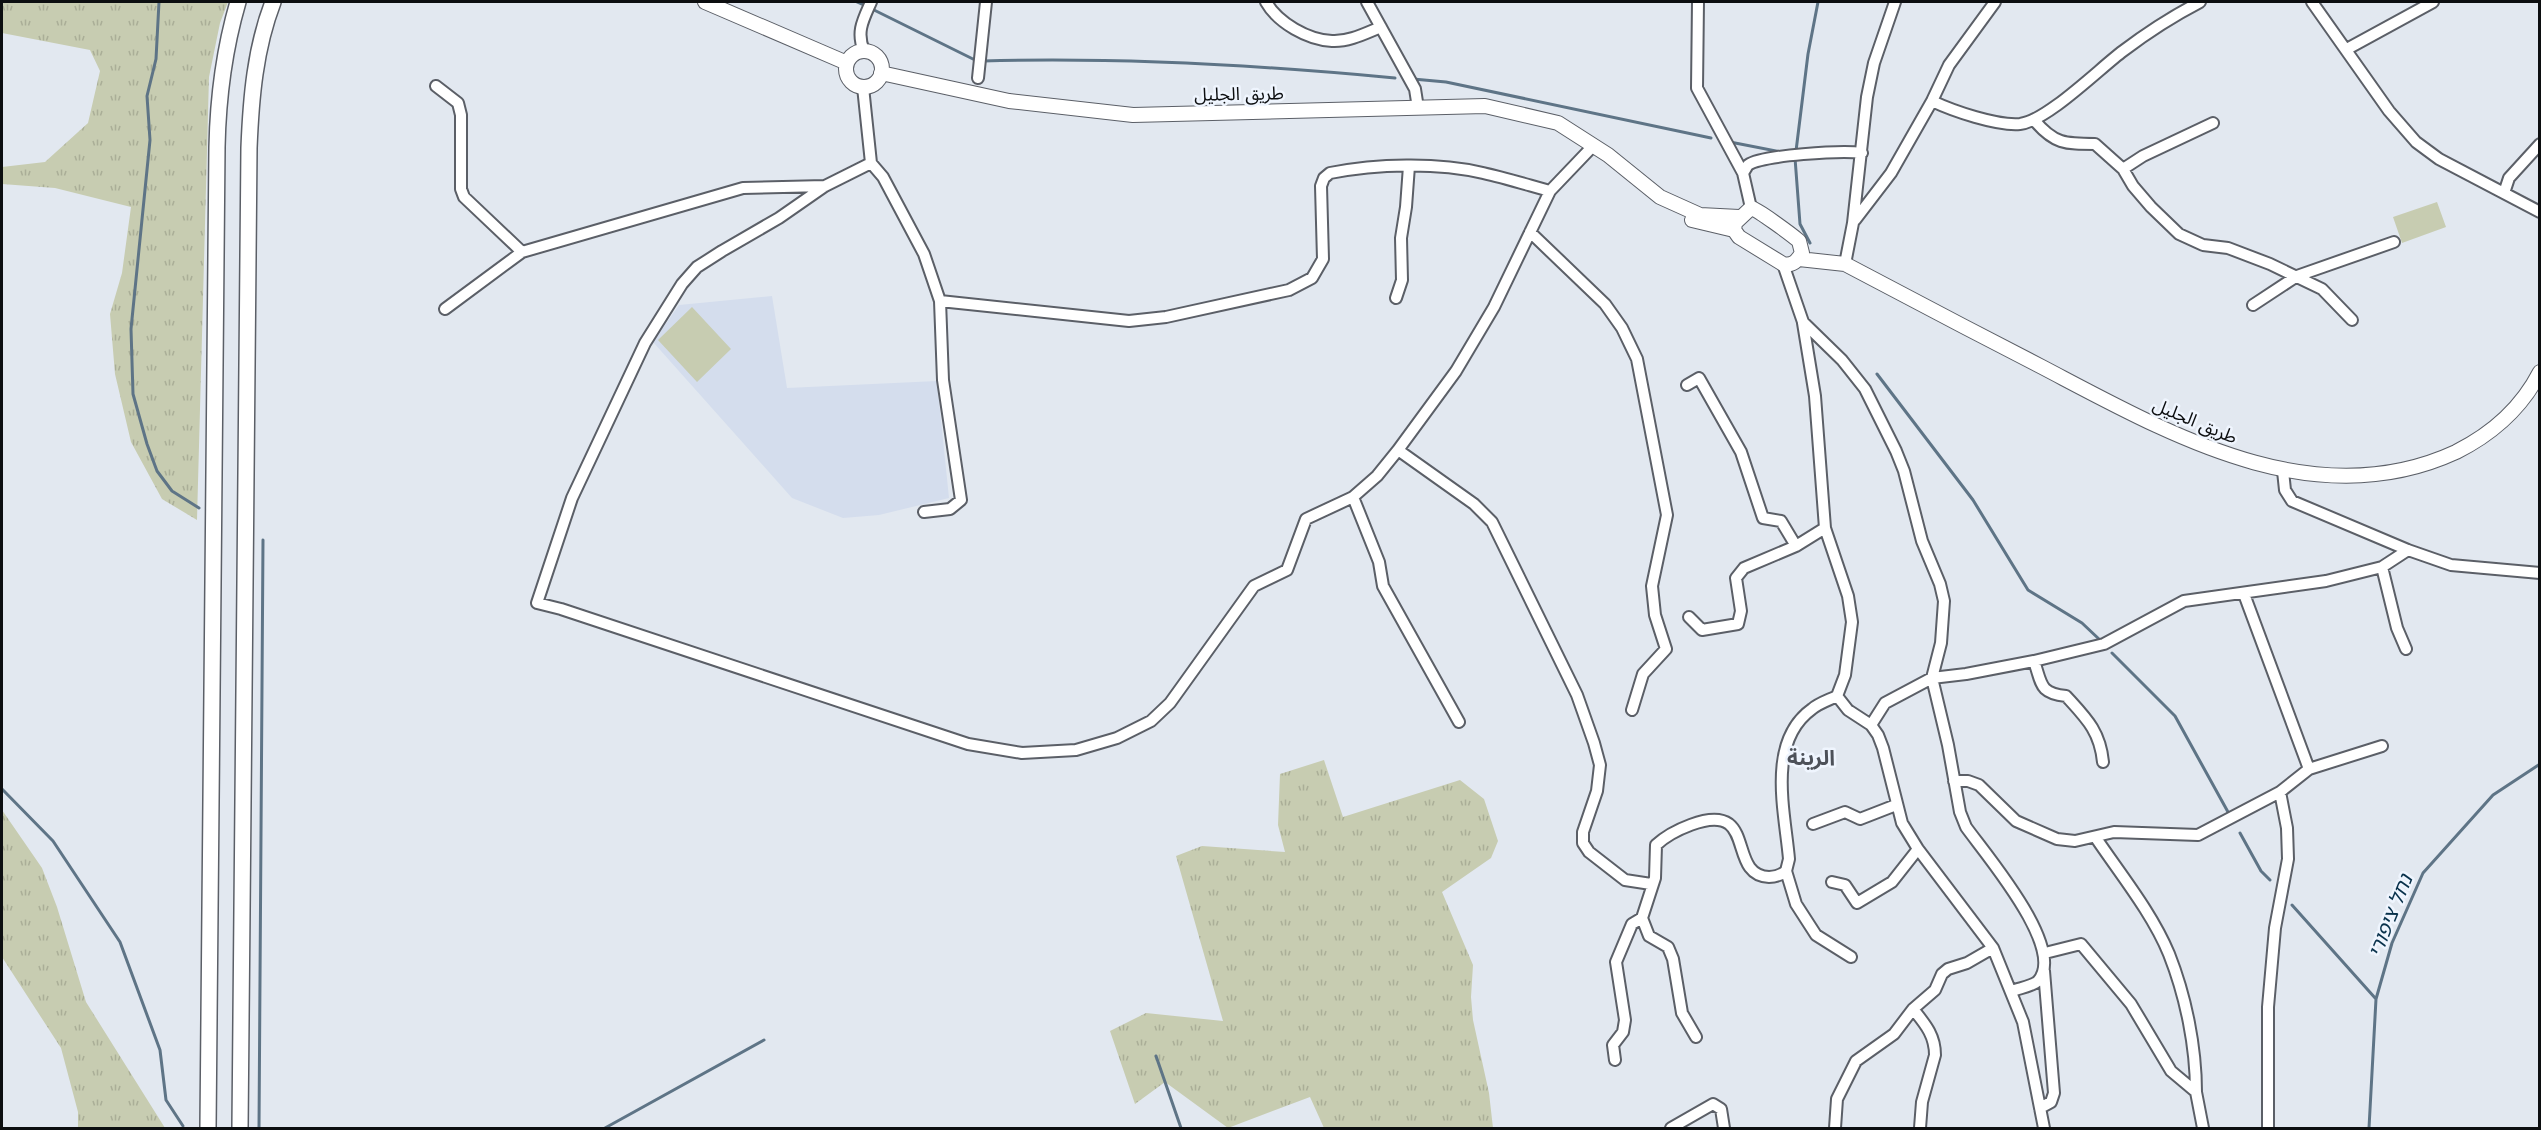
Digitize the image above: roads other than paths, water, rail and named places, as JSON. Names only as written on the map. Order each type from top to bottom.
[{"type":"highway","points":[[208,1128],[218,124],[225,55],[238,2]]},
{"type":"highway","points":[[240,1128],[250,126],[258,51],[273,2]]},
{"type":"main road","points":[[705,2],[847,63]]},
{"type":"main road","points":[[864,51],[873,54],[879,60],[881,73],[874,84],[863,87],[850,80],[846,72],[847,63],[855,53],[864,51]]},
{"type":"main road","name":"طريق الجليل","points":[[881,73],[1009,101],[1133,115],[1485,106],[1519,112],[1558,123],[1593,146],[1608,163],[1660,206],[1701,224],[1737,224]]},
{"type":"main road","points":[[1751,208],[1737,224],[1746,243],[1762,250],[1783,264],[1789,265],[1802,253],[1800,244]]},
{"type":"main road","name":"طريق الجليل","points":[[1751,208],[1758,210],[1800,244],[2087,391],[2186,439],[2234,457],[2283,471],[2355,476],[2409,469],[2434,462],[2472,443],[2500,424],[2517,408],[2540,372]]},
{"type":"main road","name":"طريق الجليل","points":[[1798,259],[1840,263]]},
{"type":"street","points":[[864,51],[860,41],[860,28],[871,2]]},
{"type":"street","points":[[978,78],[986,2]]},
{"type":"street","points":[[1266,2],[1279,19],[1320,39],[1333,41],[1348,39],[1381,27]]},
{"type":"street","points":[[1367,2],[1414,89],[1418,108]]},
{"type":"street","points":[[1840,263],[1853,223],[1867,97],[1895,2]]},
{"type":"street","points":[[1853,223],[1891,173],[1932,101],[1949,65],[1995,2]]},
{"type":"street","points":[[1932,101],[1955,111],[2010,123],[2021,124],[2034,120],[2069,95],[2123,50],[2174,16],[2200,2]]},
{"type":"street","points":[[2312,2],[2389,111],[2416,142],[2439,159],[2540,212]]},
{"type":"street","points":[[2347,49],[2433,2]]},
{"type":"street","points":[[1695,3],[1697,88],[1743,173],[1751,208]]},
{"type":"street","points":[[436,86],[458,103],[461,115],[461,189],[464,197],[522,252]]},
{"type":"street","points":[[863,87],[871,163],[883,177],[924,254],[940,301],[943,380],[961,500],[950,509],[924,512]]},
{"type":"street","points":[[2034,120],[2047,134],[2062,143],[2095,144],[2123,169],[2133,186],[2151,207],[2179,234],[2204,245],[2228,248],[2297,276],[2322,289],[2352,320]]},
{"type":"street","points":[[2123,169],[2143,156],[2213,123]]},
{"type":"street","points":[[2504,193],[2509,178],[2540,144]]},
{"type":"street","points":[[871,163],[825,186],[779,218],[697,267],[682,284],[645,343],[572,498],[537,603],[968,744],[1022,753],[1076,750],[1117,738],[1150,722],[1170,703],[1254,586],[1287,570],[1305,519],[1353,497],[1377,476],[1398,450],[1456,370],[1494,307],[1550,190],[1593,146]]},
{"type":"street","points":[[1743,173],[1748,166],[1775,158],[1847,151],[1862,153]]},
{"type":"street","points":[[940,301],[1129,321],[1166,317],[1289,290],[1312,278],[1323,259],[1321,186],[1324,178],[1330,173],[1339,171],[1409,166],[1448,167],[1482,172],[1550,190]]},
{"type":"street","points":[[1396,298],[1402,280],[1401,238],[1409,166]]},
{"type":"street","points":[[445,309],[522,252],[743,188],[825,186]]},
{"type":"street","points":[[1530,232],[1605,304],[1622,328],[1637,359],[1667,515],[1652,586],[1655,615],[1666,649],[1643,674],[1632,710]]},
{"type":"street","points":[[2253,305],[2297,276],[2394,242]]},
{"type":"street","points":[[1783,264],[1803,322],[1815,396],[1825,528],[1848,596],[1852,622],[1845,675],[1837,696],[1812,708],[1798,721],[1785,752],[1781,781],[1789,859],[1786,871],[1796,904],[1816,934],[1851,957]]},
{"type":"street","points":[[1803,322],[1842,360],[1865,389],[1896,451],[1922,541],[1940,584],[1944,601],[1941,643],[1932,678],[1960,812],[1966,827],[2035,927],[2045,953],[2044,971],[2055,1093],[2050,1102],[2040,1108]]},
{"type":"street","points":[[1687,385],[1699,378],[1741,452],[1763,518],[1781,521],[1796,546]]},
{"type":"street","points":[[1398,450],[1474,504],[1492,522],[1577,695],[1594,743],[1600,765],[1597,791],[1583,832],[1583,843],[1589,852],[1625,880],[1651,884]]},
{"type":"street","points":[[2283,471],[2285,490],[2292,501],[2408,550],[2467,568],[2540,573]]},
{"type":"street","points":[[1353,497],[1379,562],[1383,586],[1460,722]]},
{"type":"street","points":[[1689,617],[1702,630],[1738,624],[1741,610],[1736,578],[1744,568],[1796,546],[1825,528]]},
{"type":"street","points":[[1871,725],[1885,703],[1932,678],[2034,661],[2104,644],[2184,601],[2326,581],[2382,567],[2408,550]]},
{"type":"street","points":[[2382,567],[2397,628],[2406,649]]},
{"type":"street","points":[[2244,594],[2309,769]]},
{"type":"street","points":[[2034,661],[2043,688],[2050,694],[2066,696],[2089,721],[2098,735],[2103,762]]},
{"type":"street","points":[[1837,696],[1848,710],[1871,725],[1883,748],[1902,823],[1918,849],[1982,930],[1993,948],[2023,1022],[2044,1128]]},
{"type":"street","points":[[1954,781],[1968,781],[1979,785],[2016,820],[2057,839],[2075,841],[2114,832],[2198,835],[2280,792],[2309,769],[2382,746]]},
{"type":"street","points":[[2268,1128],[2268,1007],[2275,928],[2288,858],[2287,828],[2280,792]]},
{"type":"street","points":[[1814,824],[1845,812],[1860,819],[1896,805]]},
{"type":"street","points":[[1696,1037],[1682,1013],[1674,959],[1668,947],[1649,936],[1642,918],[1651,884],[1655,878],[1656,845],[1676,830],[1710,820],[1722,821],[1730,825],[1754,872],[1760,875],[1776,876],[1786,871]]},
{"type":"street","points":[[2096,838],[2151,921],[2169,954],[2196,1061],[2196,1092],[2203,1128]]},
{"type":"street","points":[[1832,882],[1845,885],[1857,903],[1892,882],[1918,849]]},
{"type":"street","points":[[1615,1060],[1613,1046],[1623,1032],[1625,1020],[1616,962],[1632,924],[1642,918]]},
{"type":"street","points":[[2045,953],[2080,944],[2131,1004],[2171,1071],[2196,1092]]},
{"type":"street","points":[[1835,1128],[1838,1099],[1856,1061],[1894,1034],[1913,1009],[1935,990],[1942,974],[1993,948]]},
{"type":"street","points":[[2012,991],[2037,982],[2044,971]]},
{"type":"street","points":[[1913,1009],[1928,1027],[1935,1046],[1935,1055],[1922,1102],[1920,1128]]},
{"type":"street","points":[[1671,1128],[1713,1104],[1721,1109],[1724,1128]]},
{"type":"waterway","points":[[159,2],[156,59],[147,96],[150,140],[131,329],[133,394],[157,471],[172,491],[199,508]]},
{"type":"waterway","points":[[857,2],[866,6]]},
{"type":"waterway","points":[[1796,151],[1808,54],[1818,2]]},
{"type":"waterway","points":[[872,9],[977,61]]},
{"type":"waterway","points":[[983,61],[1086,60],[1189,63],[1395,78]]},
{"type":"waterway","points":[[1413,79],[1446,82],[1711,138]]},
{"type":"waterway","points":[[1730,142],[1781,152]]},
{"type":"waterway","points":[[1795,158],[1800,224],[1810,243]]},
{"type":"waterway","points":[[1877,374],[1973,500],[2028,590],[2082,623],[2100,640]]},
{"type":"waterway","points":[[259,1128],[263,540]]},
{"type":"waterway","points":[[2112,653],[2175,716],[2228,812]]},
{"type":"waterway","name":"נחל ציפורי","points":[[2369,1128],[2376,999],[2392,943],[2423,873],[2493,795],[2540,764]]},
{"type":"waterway","points":[[2,789],[53,841],[120,942],[160,1050],[166,1100],[183,1126]]},
{"type":"waterway","points":[[2240,833],[2261,871],[2270,880]]},
{"type":"waterway","points":[[2292,905],[2376,999]]},
{"type":"waterway","points":[[605,1128],[764,1040]]},
{"type":"waterway","points":[[1156,1056],[1181,1128]]},
{"type":"district","name":"الرينة","points":[[1811,758]]}]
